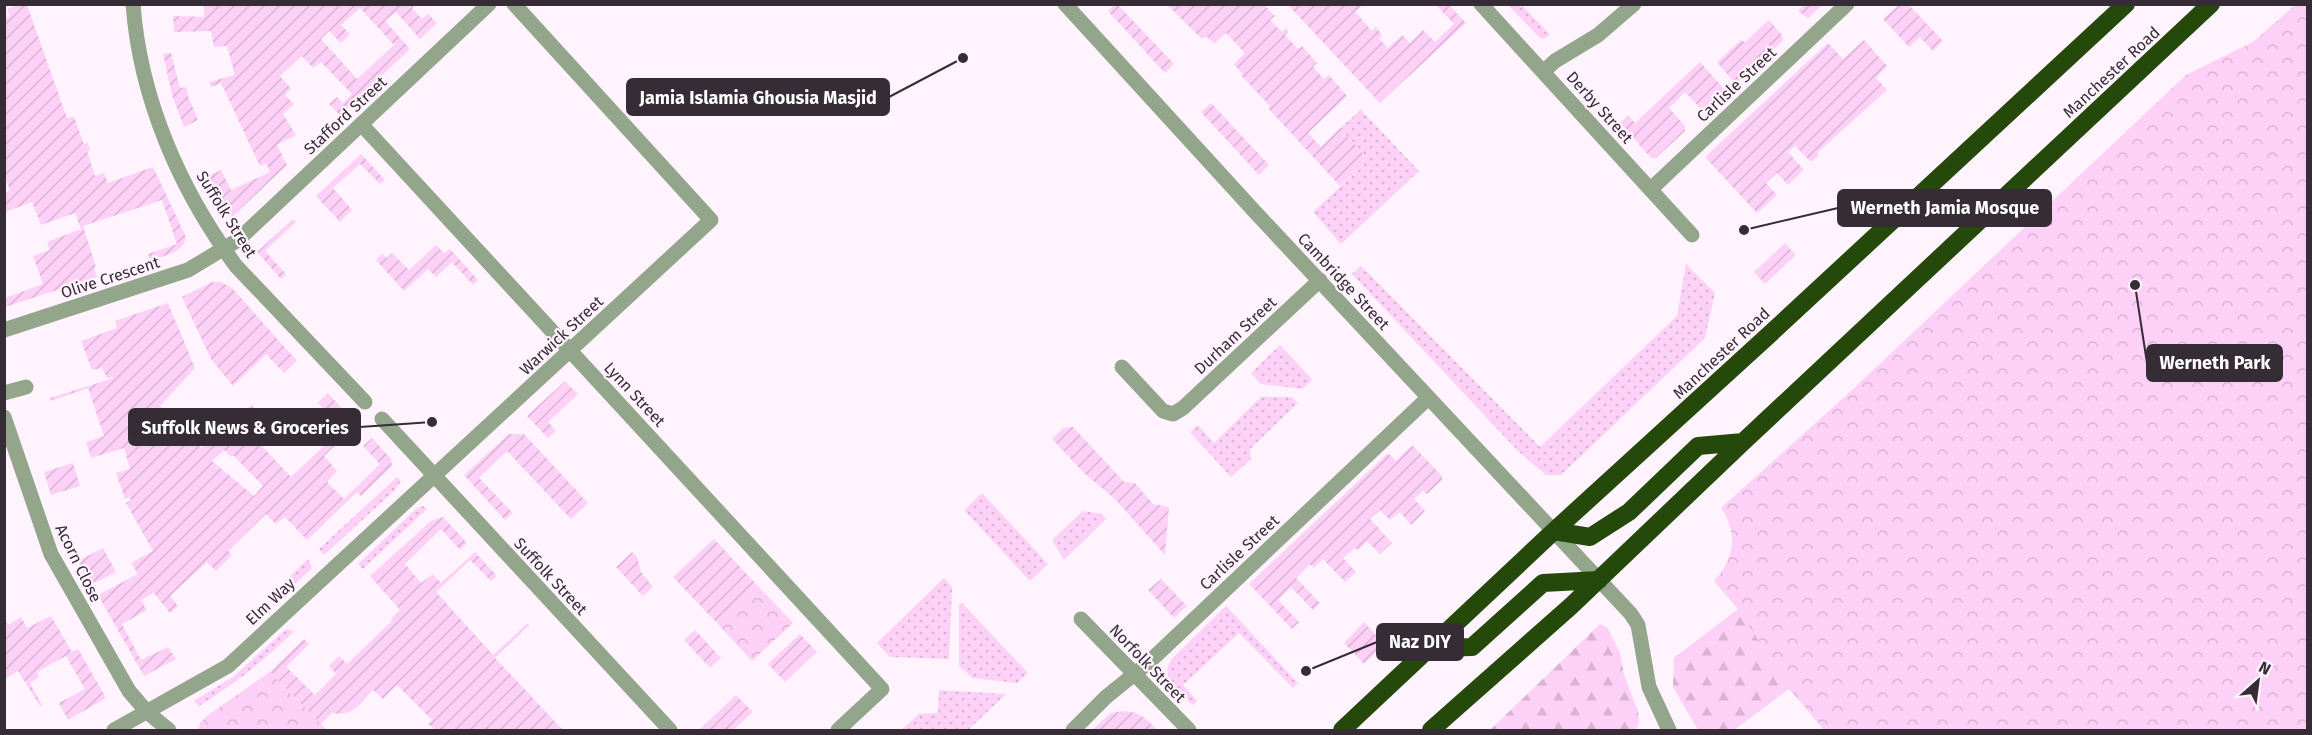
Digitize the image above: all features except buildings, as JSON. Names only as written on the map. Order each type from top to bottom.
[{"type":"highway","name":"Manchester Road","points":[[1342,730],[1554,531],[1789,317],[2126,4]]},
{"type":"highway","name":"Manchester Road","points":[[1431,730],[1523,651],[2211,4]]},
{"type":"highway","points":[[1554,531],[1590,537],[1629,512],[1698,446],[1743,442]]},
{"type":"highway","points":[[1431,648],[1472,647],[1543,583],[1599,580]]},
{"type":"street","name":"Suffolk Street","points":[[133,4],[141,66],[159,122],[182,177],[223,248],[236,266],[365,402]]},
{"type":"street","name":"Stafford Street","points":[[223,248],[243,235],[489,4]]},
{"type":"street","name":"Warwick Street","points":[[434,476],[711,220],[514,4]]},
{"type":"street","name":"Cambridge Street","points":[[1065,4],[1428,398],[1554,531],[1638,625],[1649,687],[1669,730]]},
{"type":"street","name":"Derby Street","points":[[1481,4],[1692,235]]},
{"type":"street","points":[[1543,72],[1555,61],[1598,35],[1634,4]]},
{"type":"street","name":"Carlisle Street","points":[[1651,189],[1847,4]]},
{"type":"street","name":"Lynn Street","points":[[361,124],[882,689],[838,730]]},
{"type":"street","name":"Olive Crescent","points":[[4,330],[188,270],[223,248]]},
{"type":"street","name":"Durham Street","points":[[1122,367],[1163,411],[1173,414],[1183,408],[1320,280]]},
{"type":"street","points":[[4,393],[26,387]]},
{"type":"street","name":"Carlisle Street","points":[[1073,730],[1106,698],[1135,675],[1428,398]]},
{"type":"street","name":"Acorn Close","points":[[4,417],[51,554],[129,691],[147,712],[169,730]]},
{"type":"street","name":"Suffolk Street","points":[[381,419],[670,730]]},
{"type":"street","name":"Elm Way","points":[[114,730],[228,666],[434,476]]},
{"type":"street","name":"Norfolk Street","points":[[1081,619],[1189,730]]},
{"type":"green space","points":[[19,4],[27,5],[67,118],[74,117],[84,144],[88,143],[90,150],[87,151],[95,176],[104,173],[108,183],[153,167],[186,237],[177,250],[150,261],[148,254],[177,244],[162,200],[83,226],[97,277],[5,307],[5,298],[43,284],[33,256],[50,250],[47,242],[81,229],[75,213],[41,225],[32,202],[5,212],[5,193],[10,190],[4,175],[5,18],[10,16],[7,9]]},
{"type":"green space","points":[[1116,4],[1174,64],[1165,73],[1108,11]]},
{"type":"green space","points":[[1805,4],[1822,5],[1808,18],[1798,11]]},
{"type":"green space","points":[[204,5],[416,5],[412,8],[422,19],[428,14],[437,23],[420,39],[396,12],[385,21],[410,49],[340,115],[329,104],[337,97],[343,103],[352,94],[321,62],[313,68],[302,56],[280,76],[291,89],[285,95],[294,104],[283,114],[296,135],[277,145],[287,165],[232,217],[227,215],[206,177],[221,170],[231,190],[270,172],[266,163],[260,166],[221,83],[211,87],[209,82],[235,75],[227,46],[214,47],[211,31],[174,32],[173,16],[204,17]],"holes":[[[360,8],[394,45],[357,79],[321,39],[329,31],[341,43],[350,34],[341,25]]]},
{"type":"green space","points":[[1167,5],[1264,5],[1275,16],[1270,20],[1282,32],[1286,28],[1288,32],[1285,35],[1298,49],[1302,46],[1317,63],[1313,67],[1324,79],[1329,75],[1347,96],[1308,133],[1321,147],[1340,128],[1369,160],[1340,186],[1268,108],[1270,106],[1241,75],[1234,64],[1245,53],[1226,33],[1214,44],[1206,36],[1202,39]]},
{"type":"green space","points":[[1288,5],[1363,5],[1355,12],[1372,31],[1376,27],[1382,35],[1379,38],[1388,48],[1402,35],[1410,43],[1423,30],[1435,42],[1454,24],[1436,5],[1449,5],[1466,23],[1380,103]]},
{"type":"green space","points":[[1508,5],[1522,5],[1550,35],[1543,39],[1539,37]]},
{"type":"green space","points":[[1899,5],[1909,5],[1943,41],[1933,51],[1920,37],[1909,47],[1883,19]]},
{"type":"green space","points":[[2295,5],[2307,5],[2307,730],[1824,730],[1789,688],[1738,609],[1714,581],[1726,563],[1732,545],[1730,527],[1721,508],[1850,392],[2186,75],[2253,42]]},
{"type":"green space","points":[[1769,20],[1782,35],[1783,41],[1770,52],[1766,50],[1759,58],[1759,63],[1737,82],[1733,81],[1717,62],[1741,40],[1745,42]]},
{"type":"green space","points":[[1864,40],[1887,66],[1876,78],[1887,90],[1817,153],[1819,155],[1811,162],[1795,146],[1788,152],[1804,170],[1788,185],[1777,173],[1766,183],[1777,195],[1757,213],[1705,157],[1828,43],[1843,59]]},
{"type":"green space","points":[[171,53],[180,88],[186,87],[198,120],[184,127],[172,95],[163,54]]},
{"type":"green space","points":[[1700,62],[1725,90],[1724,94],[1706,111],[1702,110],[1685,92],[1669,108],[1685,126],[1685,131],[1656,158],[1651,158],[1620,123],[1628,115],[1635,123]]},
{"type":"green space","points":[[1211,103],[1269,165],[1259,175],[1201,112]]},
{"type":"green space","points":[[1361,110],[1419,171],[1341,244],[1313,212],[1369,160],[1340,128]]},
{"type":"green space","points":[[361,154],[385,180],[380,184],[360,164],[333,188],[352,210],[340,222],[316,196]]},
{"type":"green space","points":[[293,219],[296,222],[265,251],[286,274],[281,279],[257,252]]},
{"type":"green space","points":[[1785,243],[1796,255],[1765,284],[1754,272]]},
{"type":"green space","points":[[436,245],[444,253],[450,249],[478,280],[473,285],[452,262],[436,277],[428,269],[404,291],[376,260],[382,254],[387,258],[392,253],[409,270]]},
{"type":"green space","points":[[1686,264],[1715,293],[1705,338],[1561,475],[1546,475],[1517,450],[1352,274],[1361,266],[1540,447],[1677,316]]},
{"type":"green space","points":[[212,282],[221,282],[233,289],[297,361],[284,373],[266,354],[233,386],[211,359],[182,297]]},
{"type":"green space","points":[[168,303],[195,368],[160,406],[201,448],[228,422],[231,424],[251,405],[273,428],[258,442],[291,477],[342,429],[318,403],[328,393],[357,425],[324,456],[337,471],[327,482],[344,499],[380,464],[363,446],[372,438],[391,459],[392,466],[361,496],[357,492],[307,540],[285,517],[276,524],[266,514],[228,551],[232,555],[216,571],[207,562],[170,596],[178,606],[170,613],[154,593],[141,600],[147,610],[122,624],[141,660],[168,647],[176,659],[144,676],[98,595],[138,574],[131,563],[153,551],[126,503],[131,500],[129,497],[125,499],[116,473],[130,469],[124,448],[91,458],[86,442],[104,436],[88,388],[51,401],[50,398],[117,377],[107,378],[102,368],[92,370],[81,341],[117,328],[115,321]],"holes":[[[224,450],[231,457],[233,455],[263,486],[254,496],[212,461]]]},
{"type":"green space","points":[[1280,345],[1312,379],[1303,389],[1261,384],[1251,373]]},
{"type":"green space","points":[[565,381],[578,394],[548,422],[556,431],[548,438],[527,416]]},
{"type":"green space","points":[[1261,397],[1292,397],[1298,403],[1250,449],[1251,459],[1231,477],[1190,432],[1198,425],[1214,443]]},
{"type":"green space","points":[[1073,427],[1124,482],[1135,483],[1153,504],[1169,507],[1165,555],[1115,499],[1085,474],[1052,439],[1063,428]]},
{"type":"green space","points":[[509,434],[524,434],[588,503],[571,519],[507,451],[479,478],[513,513],[505,520],[464,475]]},
{"type":"green space","points":[[1412,445],[1442,476],[1442,480],[1427,494],[1423,491],[1414,499],[1425,511],[1411,525],[1400,512],[1390,520],[1380,510],[1370,519],[1392,543],[1380,554],[1367,541],[1358,550],[1355,548],[1343,558],[1356,572],[1345,582],[1323,559],[1314,568],[1310,564],[1296,578],[1320,603],[1313,610],[1291,587],[1278,600],[1299,622],[1292,629],[1249,584],[1388,453],[1396,461]]},
{"type":"green space","points":[[73,463],[80,486],[51,495],[44,472]]},
{"type":"green space","points":[[397,477],[401,481],[395,490],[324,555],[319,549]]},
{"type":"green space","points":[[982,493],[1048,564],[1030,581],[964,510]]},
{"type":"green space","points":[[423,506],[427,509],[363,569],[358,564],[416,509]]},
{"type":"green space","points":[[1083,511],[1102,514],[1106,519],[1064,560],[1052,540]]},
{"type":"green space","points":[[443,517],[467,543],[460,550],[441,529],[405,564],[421,583],[433,574],[441,583],[475,552],[497,576],[491,581],[470,560],[436,592],[493,655],[528,623],[529,625],[495,658],[563,730],[435,730],[428,724],[432,720],[397,685],[383,699],[373,690],[351,711],[332,713],[321,724],[270,672],[304,639],[309,644],[286,667],[315,695],[336,674],[329,666],[339,656],[347,664],[392,621],[391,619],[400,610],[370,576],[431,521]]},
{"type":"green space","points":[[714,539],[756,584],[716,622],[673,577]]},
{"type":"green space","points":[[103,548],[116,572],[90,585],[78,561]]},
{"type":"green space","points":[[632,552],[637,557],[641,572],[653,587],[643,596],[616,567]]},
{"type":"green space","points":[[308,559],[312,568],[280,598],[271,595]]},
{"type":"green space","points":[[944,578],[952,587],[949,659],[890,657],[877,643]]},
{"type":"green space","points":[[1161,579],[1187,606],[1174,618],[1148,590]]},
{"type":"green space","points":[[756,584],[793,623],[752,661],[716,622]]},
{"type":"green space","points":[[1757,584],[1826,730],[1789,689],[1734,730],[1698,730],[1673,687],[1674,658],[1738,609]]},
{"type":"green space","points":[[962,603],[1028,673],[1017,683],[973,678],[959,666],[959,605]]},
{"type":"green space","points":[[1226,606],[1298,683],[1293,688],[1239,633],[1183,685],[1197,701],[1193,705],[1177,690],[1169,679],[1168,667],[1171,660]]},
{"type":"green space","points":[[51,616],[72,652],[78,649],[106,698],[68,720],[59,703],[85,689],[66,656],[37,672],[39,677],[30,683],[42,705],[40,706],[18,671],[5,679],[5,620],[8,625],[21,617],[27,628]]},
{"type":"green space","points":[[1364,622],[1384,644],[1364,664],[1344,643]]},
{"type":"green space","points":[[1600,624],[1608,628],[1620,653],[1624,675],[1638,711],[1639,723],[1636,730],[1490,730]]},
{"type":"green space","points":[[286,629],[294,631],[248,672],[199,706],[194,701],[233,677]]},
{"type":"green space","points":[[695,630],[721,658],[710,668],[684,640]]},
{"type":"green space","points":[[800,634],[817,652],[785,682],[768,664]]},
{"type":"green space","points":[[270,672],[327,730],[198,730],[200,723],[208,715]]},
{"type":"green space","points":[[939,690],[1006,694],[968,730],[901,730],[919,714],[938,713]]},
{"type":"green space","points":[[736,695],[753,712],[733,730],[700,729]]},
{"type":"green space","points":[[1124,711],[1143,717],[1157,730],[1092,730],[1111,713]]},
{"type":"place","name":"Jamia Islamia Ghousia Masjid","points":[[963,58]]},
{"type":"place","name":"Werneth Jamia Mosque","points":[[1744,230]]},
{"type":"place","name":"Werneth Park","points":[[2135,285]]},
{"type":"place","name":"Suffolk News & Groceries","points":[[432,422]]},
{"type":"place","name":"Naz DIY","points":[[1306,671]]}]
